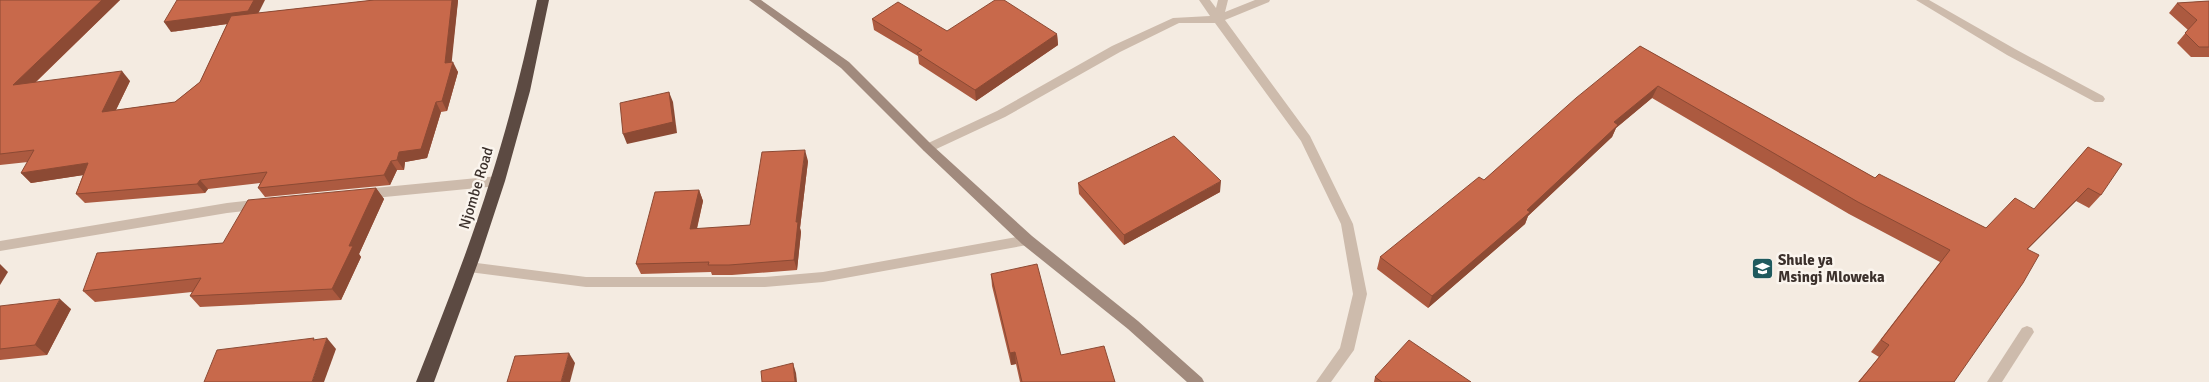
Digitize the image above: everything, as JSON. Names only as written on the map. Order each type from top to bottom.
[{"type":"highway","name":"Njombe Road","points":[[425,382],[469,267],[498,181],[534,46],[543,0]]},
{"type":"main road","points":[[754,0],[844,65],[928,148],[1027,240],[1132,325],[1196,382]]},
{"type":"street","points":[[1204,0],[1306,139],[1348,224],[1360,294],[1347,350],[1323,382]]},
{"type":"street","points":[[1218,19],[1223,0]]},
{"type":"street","points":[[928,148],[1001,114],[1116,49],[1178,20],[1218,19],[1265,0]]},
{"type":"street","points":[[1921,0],[2010,52],[2099,99]]},
{"type":"street","points":[[353,195],[498,181]]},
{"type":"street","points":[[0,246],[227,208],[276,203]]},
{"type":"street","points":[[469,267],[586,282],[766,282],[823,277],[1027,240]]},
{"type":"street","points":[[1994,382],[2027,332]]},
{"type":"building","points":[[0,0],[102,0],[13,85],[122,71],[102,112],[175,102],[200,82],[231,16],[374,0],[452,0],[445,63],[453,62],[442,101],[436,102],[421,149],[399,152],[397,160],[391,161],[384,175],[258,188],[267,172],[200,180],[197,184],[76,194],[88,163],[21,173],[34,150],[0,154]]},
{"type":"building","points":[[177,0],[254,0],[248,11],[164,22]]},
{"type":"building","points":[[995,0],[1004,0],[1057,34],[975,90],[917,53],[922,50],[872,19],[898,2],[947,31]]},
{"type":"building","points":[[2209,1],[2209,47],[2199,47],[2185,33],[2197,20],[2177,3]]},
{"type":"building","points":[[1640,46],[1875,178],[1879,174],[1986,228],[2015,198],[2034,209],[2088,147],[2122,164],[2101,195],[2088,188],[2027,249],[2039,255],[2023,283],[1954,382],[1859,382],[1889,345],[1881,340],[1950,250],[1858,202],[1658,86],[1614,122],[1618,125],[1527,210],[1530,212],[1432,296],[1380,257],[1479,177],[1484,180],[1576,98]]},
{"type":"building","points":[[669,92],[673,122],[623,134],[620,103]]},
{"type":"building","points":[[1174,136],[1221,181],[1124,235],[1078,183]]},
{"type":"building","points":[[805,150],[796,222],[798,222],[794,260],[729,265],[708,265],[709,262],[636,264],[655,192],[699,190],[690,229],[750,225],[762,152]]},
{"type":"building","points":[[376,188],[349,246],[353,246],[332,289],[190,296],[201,278],[83,291],[97,253],[223,243],[248,200]]},
{"type":"building","points":[[1037,264],[1061,355],[1104,346],[1115,382],[1022,382],[1015,352],[1010,353],[991,274]]},
{"type":"building","points":[[60,299],[35,345],[0,349],[0,306]]},
{"type":"building","points":[[314,338],[313,340],[327,338],[312,382],[204,382],[217,350]]},
{"type":"building","points":[[1409,340],[1471,382],[1382,382],[1375,377]]},
{"type":"building","points":[[569,353],[561,382],[507,382],[515,356]]},
{"type":"building","points":[[793,363],[795,382],[762,382],[761,371]]},
{"type":"place","name":"Shule ya Msingi Mloweka","points":[[1762,269]]}]
